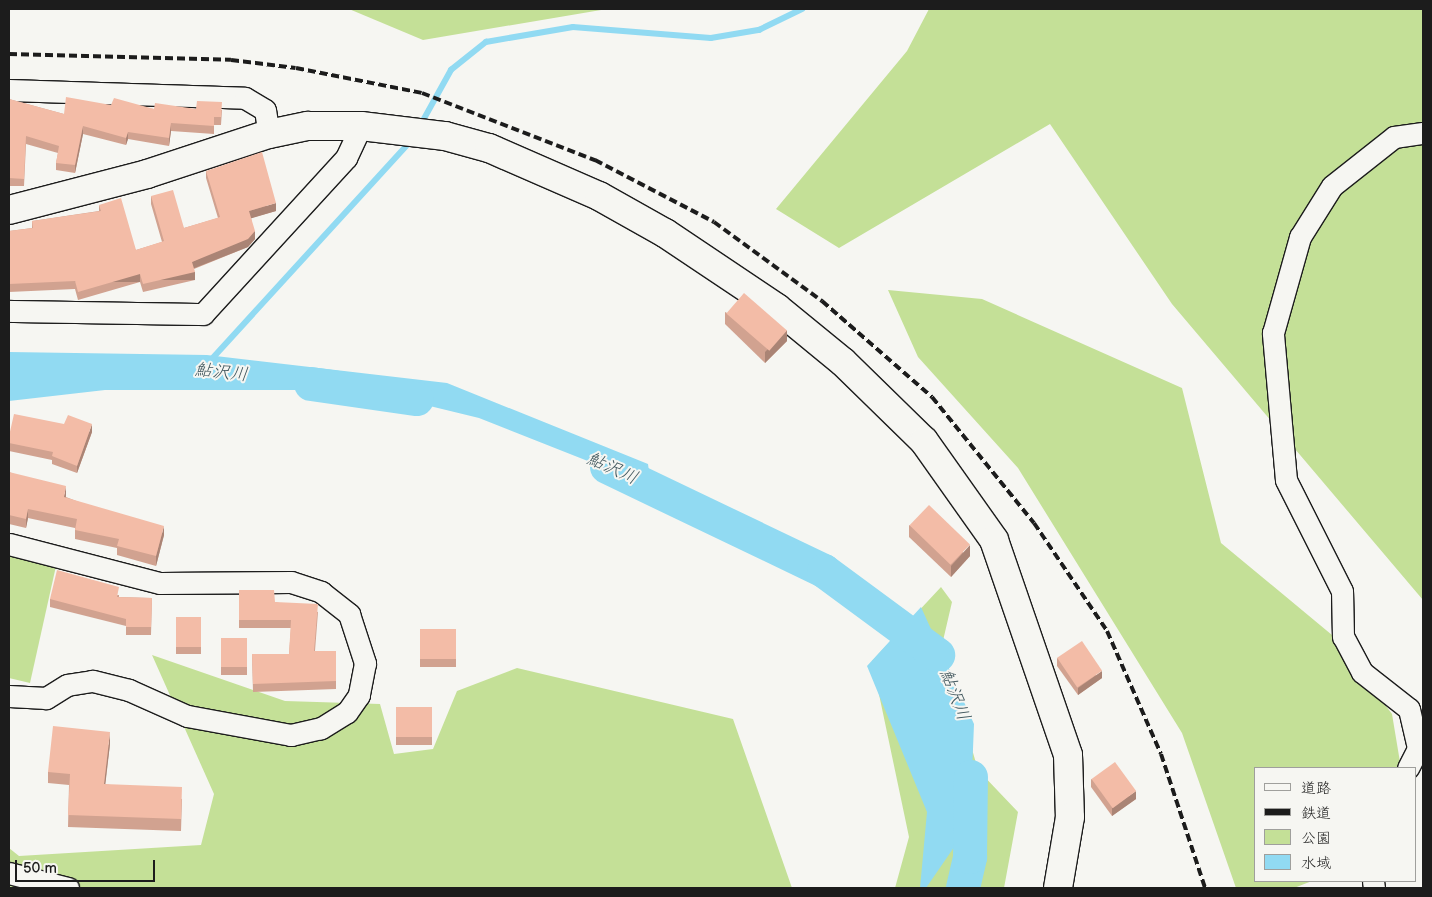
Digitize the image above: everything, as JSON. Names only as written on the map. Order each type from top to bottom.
[{"type":"street","points":[[9,90],[245,98],[265,110],[269,134]]},
{"type":"street","points":[[9,210],[147,174],[269,134],[308,126],[361,126],[445,136],[535,166],[665,233],[778,308],[843,362],[924,441],[994,540],[1068,755],[1070,817],[1058,888]]},
{"type":"street","points":[[9,311],[203,314],[346,158],[361,126]]},
{"type":"street","points":[[1408,767],[1418,748],[1409,710],[1362,672],[1343,637],[1342,592],[1286,480],[1273,333],[1300,237],[1332,186],[1394,137],[1423,133]]},
{"type":"street","points":[[9,544],[160,583],[291,582],[321,592],[349,614],[365,663],[359,696],[347,712],[321,728],[291,735],[187,716],[129,690],[92,681],[67,685],[46,698],[9,696]]},
{"type":"street","points":[[9,873],[68,888]]},
{"type":"green space","points":[[349,9],[607,9],[423,40]]},
{"type":"green space","points":[[929,9],[1423,9],[1423,600],[1172,304],[1050,124],[839,248],[776,209],[907,51]]},
{"type":"green space","points":[[888,290],[982,299],[1182,388],[1221,543],[1332,635],[1392,714],[1401,767],[1254,767],[1254,882],[1309,882],[1294,888],[1236,888],[1182,733],[1018,468],[918,357]]},
{"type":"green space","points":[[9,546],[58,557],[30,683],[9,678]]},
{"type":"green space","points":[[941,587],[952,602],[942,645],[978,770],[1018,812],[1004,888],[895,888],[909,837],[872,661]]},
{"type":"green space","points":[[152,655],[285,701],[380,704],[394,754],[433,749],[457,691],[517,668],[733,719],[792,888],[9,888],[9,848],[19,856],[201,845],[214,794]]},
{"type":"water","points":[[9,352],[207,355],[447,383],[648,464],[651,486],[479,418],[364,390],[105,390],[9,401]]},
{"type":"water","points":[[921,607],[974,724],[970,824],[926,888],[920,888],[927,812],[867,666]]},
{"type":"building","points":[[66,97],[111,105],[114,98],[154,109],[155,103],[196,109],[197,101],[222,102],[221,117],[214,117],[214,126],[171,123],[169,138],[128,132],[126,138],[83,126],[75,165],[56,163],[59,146],[26,136],[24,179],[9,178],[9,99],[64,114]]},
{"type":"building","points":[[262,152],[276,203],[249,211],[255,231],[248,239],[192,262],[195,272],[143,284],[140,274],[78,292],[75,281],[9,284],[9,231],[33,228],[32,221],[101,211],[99,205],[121,198],[136,250],[164,241],[151,196],[173,190],[184,228],[220,217],[206,171]]},
{"type":"building","points":[[744,293],[787,330],[769,351],[726,313]]},
{"type":"building","points":[[14,414],[64,424],[68,415],[92,424],[77,466],[52,456],[53,452],[9,443]]},
{"type":"building","points":[[9,472],[66,486],[64,497],[164,526],[156,556],[117,546],[119,539],[75,530],[77,519],[28,509],[26,519],[9,515]]},
{"type":"building","points":[[929,505],[970,545],[951,565],[910,525]]},
{"type":"building","points":[[57,570],[119,587],[117,597],[152,598],[151,627],[126,627],[126,619],[50,599]]},
{"type":"building","points":[[239,590],[274,590],[275,602],[318,604],[314,651],[336,651],[336,681],[253,684],[252,654],[289,654],[291,620],[239,620]]},
{"type":"building","points":[[176,617],[201,617],[201,647],[176,647]]},
{"type":"building","points":[[420,629],[456,629],[456,659],[420,659]]},
{"type":"building","points":[[221,638],[247,638],[247,667],[221,667]]},
{"type":"building","points":[[1082,641],[1102,671],[1077,688],[1057,658]]},
{"type":"building","points":[[396,707],[432,707],[432,737],[396,737]]},
{"type":"building","points":[[53,726],[110,732],[104,784],[182,787],[181,819],[68,815],[70,774],[48,772]]},
{"type":"building","points":[[1115,762],[1136,791],[1113,808],[1092,779]]},
{"type":"waterway","points":[[420,126],[451,70],[486,42],[573,27],[711,38],[759,30],[802,9]]},
{"type":"waterway","points":[[210,361],[413,139]]},
{"type":"waterway","name":"鮎沢川","points":[[311,384],[417,399]]},
{"type":"waterway","name":"鮎沢川","points":[[607,467],[824,571],[938,655]]},
{"type":"waterway","name":"鮎沢川","points":[[963,888],[970,857],[971,777]]},
{"type":"railway","points":[[9,54],[231,60],[296,68],[422,93],[595,160],[714,222],[822,301],[932,397],[1034,523],[1107,631],[1161,754],[1205,888]]}]
